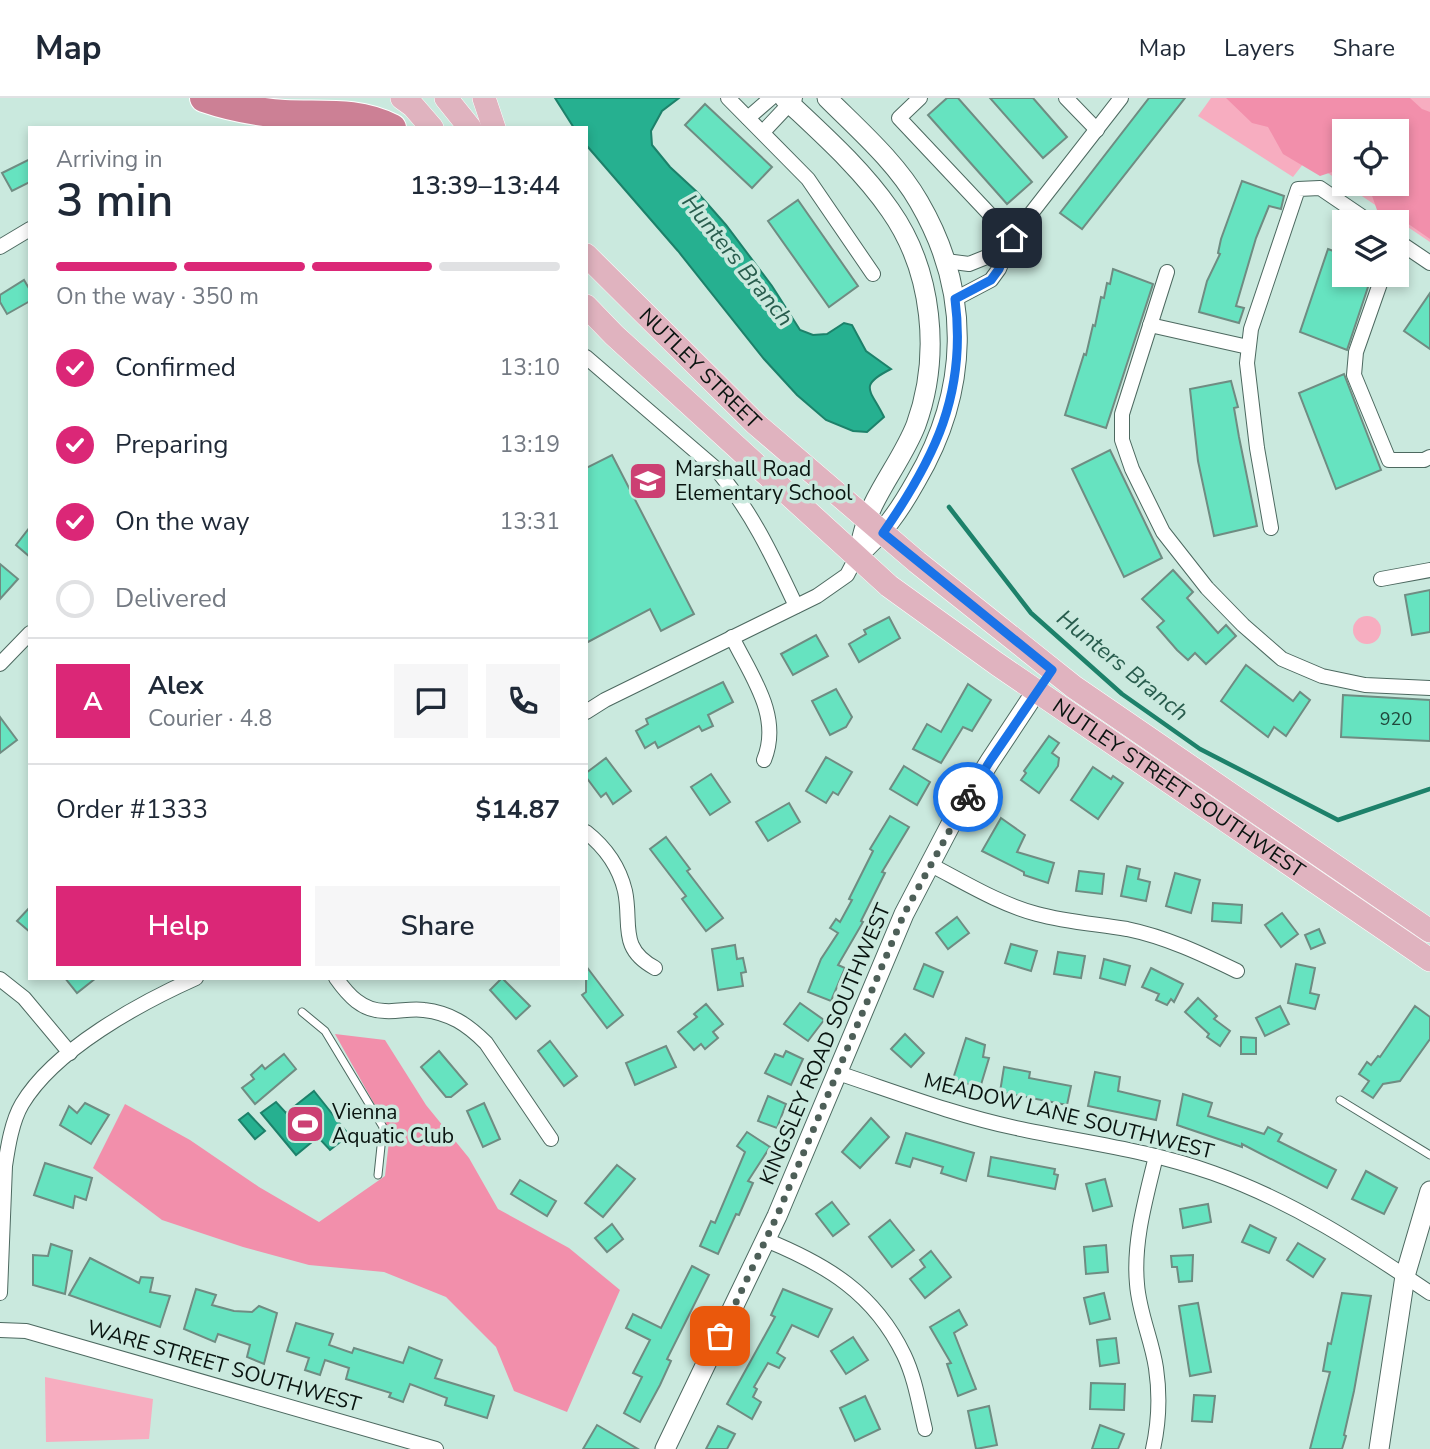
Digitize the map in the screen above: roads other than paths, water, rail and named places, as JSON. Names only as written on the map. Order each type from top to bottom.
[{"type":"highway","points":[[204,98],[229,107],[284,114],[357,115],[386,126]]},
{"type":"main road","points":[[402,98],[430,126]]},
{"type":"main road","points":[[446,98],[468,126]]},
{"type":"main road","points":[[484,98],[493,126]]},
{"type":"main road","name":"NUTLEY STREET","points":[[588,257],[756,425],[875,526]]},
{"type":"main road","name":"NUTLEY STREET SOUTHWEST","points":[[588,308],[624,345],[880,579],[1430,960]]},
{"type":"main road","name":"NUTLEY STREET SOUTHWEST","points":[[875,526],[1052,670],[1430,930]]},
{"type":"street","points":[[728,98],[808,179],[873,274]]},
{"type":"street","points":[[748,118],[771,98]]},
{"type":"street","points":[[588,711],[605,699],[837,584],[847,575],[875,526],[903,503],[940,435],[957,362],[958,321],[946,261],[928,220],[907,183],[827,98]]},
{"type":"street","points":[[920,98],[899,118],[1012,238]]},
{"type":"street","points":[[1066,98],[1097,130]]},
{"type":"street","points":[[955,299],[991,280],[999,269],[1012,238],[1121,98]]},
{"type":"street","points":[[763,132],[790,100],[861,174],[892,212],[919,270],[931,326],[930,361],[920,411],[909,438],[877,495],[875,526]]},
{"type":"street","points":[[1271,528],[1257,448],[1247,363],[1251,329],[1298,189],[1320,188],[1352,210]]},
{"type":"street","points":[[0,247],[28,230]]},
{"type":"street","points":[[1409,249],[1430,263]]},
{"type":"street","points":[[946,261],[969,264],[989,256],[1004,255]]},
{"type":"street","points":[[1167,272],[1122,414],[1122,440],[1132,469],[1163,532],[1225,606],[1282,659],[1322,676],[1365,685],[1430,688]]},
{"type":"street","points":[[1379,287],[1356,352],[1354,376],[1389,460],[1424,460],[1430,457]]},
{"type":"street","points":[[1150,325],[1248,346]]},
{"type":"street","points":[[588,359],[714,467],[733,488],[749,511],[796,606]]},
{"type":"street","points":[[1381,579],[1430,570]]},
{"type":"street","points":[[0,664],[28,635]]},
{"type":"street","points":[[732,637],[770,718],[770,746],[764,760]]},
{"type":"street","name":"KINGSLEY ROAD SOUTHWEST","points":[[665,1449],[766,1240],[904,914],[929,864],[990,761],[1052,670]]},
{"type":"street","points":[[588,833],[601,844],[620,875],[625,892],[626,930],[630,943],[637,955],[655,968]]},
{"type":"street","points":[[929,864],[1007,904],[1035,914],[1128,930],[1163,939],[1194,950],[1237,971]]},
{"type":"street","points":[[0,979],[24,998],[70,1053]]},
{"type":"street","points":[[0,1293],[2,1183],[8,1147],[20,1107],[44,1077],[97,1033],[145,1002],[192,980]]},
{"type":"street","points":[[337,980],[347,994],[372,1009],[421,1009],[458,1019],[473,1030],[486,1043],[551,1139]]},
{"type":"street","name":"MEADOW LANE SOUTHWEST","points":[[838,1073],[958,1114],[1156,1156],[1211,1172],[1300,1210],[1345,1236],[1430,1293]]},
{"type":"street","points":[[1153,1449],[1158,1423],[1156,1368],[1141,1311],[1136,1261],[1138,1235],[1156,1156]]},
{"type":"street","points":[[1379,1449],[1405,1276],[1430,1191]]},
{"type":"street","points":[[766,1240],[830,1270],[873,1309],[904,1355],[913,1378],[925,1429]]},
{"type":"street","name":"WARE STREET SOUTHWEST","points":[[0,1330],[26,1331],[436,1449]]},
{"type":"lane","points":[[302,1012],[325,1031],[383,1127],[378,1175]]},
{"type":"lane","points":[[1340,1100],[1430,1155]]},
{"type":"water","points":[[555,98],[679,98],[662,111],[651,131],[652,145],[726,225],[772,286],[800,330],[813,335],[827,334],[844,323],[852,325],[866,351],[891,369],[870,385],[884,417],[867,432],[853,431],[826,420],[797,395],[588,147],[588,126],[573,126]]},
{"type":"water","name":"Vienna Aquatic Club","points":[[314,1091],[349,1135],[330,1150],[318,1137],[296,1155],[261,1113],[276,1102],[286,1113]]},
{"type":"water","points":[[248,1113],[265,1131],[255,1139],[239,1120]]},
{"type":"waterway","name":"Hunters Branch","points":[[949,507],[1031,613],[1122,694],[1200,749],[1338,820],[1430,789]]},
{"type":"place","name":"Marshall Road Elementary School","points":[[648,481]]},
{"type":"place","name":"Vienna Aquatic Club","points":[[305,1124]]}]
